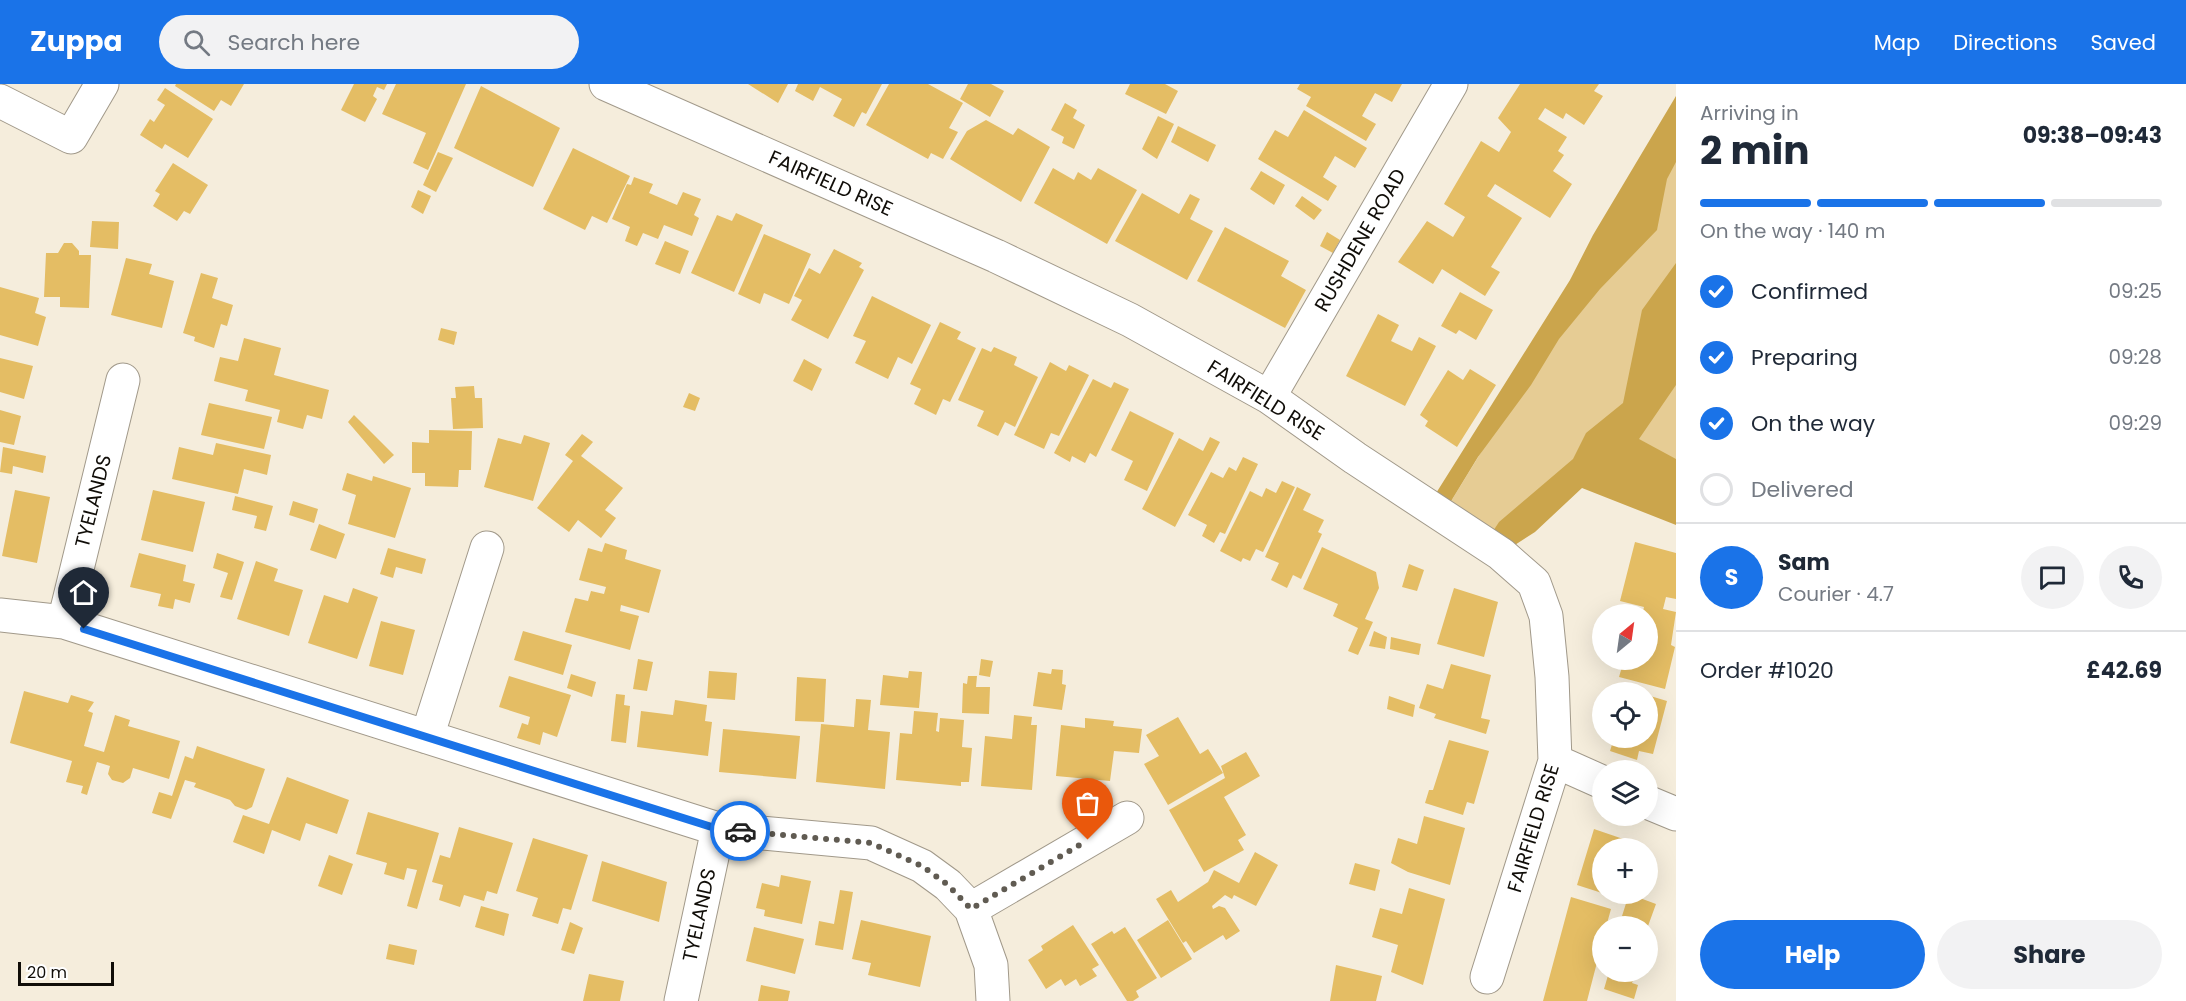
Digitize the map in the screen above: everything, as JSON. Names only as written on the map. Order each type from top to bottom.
[{"type":"street","points":[[0,101],[71,137],[102,84]]},
{"type":"street","name":"FAIRFIELD RISE","points":[[606,84],[996,256],[1130,320],[1269,397],[1355,458],[1501,554],[1534,583],[1545,616],[1552,676],[1555,761],[1486,976]]},
{"type":"street","name":"RUSHDENE ROAD","points":[[1269,397],[1451,84]]},
{"type":"street","name":"TYELANDS","points":[[64,622],[123,380]]},
{"type":"street","points":[[427,737],[487,548]]},
{"type":"street","points":[[0,615],[64,622],[718,829],[871,843],[922,866],[948,885],[971,909],[991,965],[993,1001]]},
{"type":"street","points":[[1555,761],[1592,778]]},
{"type":"street","points":[[1658,807],[1676,814]]},
{"type":"street","points":[[971,909],[1127,818]]},
{"type":"street","name":"TYELANDS","points":[[681,1001],[718,829]]},
{"type":"shaded area","points":[[1676,96],[1676,162],[1667,179],[1657,230],[1600,289],[1559,339],[1531,385],[1478,457],[1442,516],[1433,498],[1570,280],[1593,235]]},
{"type":"shaded area","points":[[1676,135],[1676,500],[1584,466],[1501,554],[1442,516]]},
{"type":"shaded area","points":[[1676,263],[1676,385],[1639,439],[1676,459],[1676,525],[1582,488],[1535,532],[1501,554],[1486,542],[1499,522],[1573,459],[1586,433],[1623,403],[1642,310]]},
{"type":"building","points":[[176,84],[244,84],[231,106],[221,100],[214,111],[175,86]]},
{"type":"building","points":[[354,84],[387,84],[384,90],[377,87],[373,96],[377,99],[365,122],[341,110]]},
{"type":"building","points":[[396,84],[466,84],[428,170],[413,163],[426,133],[382,114]]},
{"type":"building","points":[[748,84],[788,84],[778,103]]},
{"type":"building","points":[[798,84],[882,84],[866,114],[862,112],[854,127],[833,116],[842,99],[820,87],[813,101],[795,91]]},
{"type":"building","points":[[889,84],[928,84],[963,103],[949,128],[958,132],[943,159],[931,153],[928,159],[866,125]]},
{"type":"building","points":[[968,84],[991,84],[1004,91],[990,117],[960,99]]},
{"type":"building","points":[[1130,84],[1165,84],[1178,91],[1166,114],[1125,94]]},
{"type":"building","points":[[1300,84],[1402,84],[1392,102],[1375,93],[1362,116],[1376,124],[1366,141],[1306,106],[1311,97],[1297,89]]},
{"type":"building","points":[[1520,84],[1599,84],[1594,91],[1603,96],[1584,125],[1566,113],[1563,119],[1545,108],[1538,119],[1567,137],[1558,151],[1564,155],[1553,171],[1572,184],[1550,218],[1495,184],[1487,196],[1522,218],[1491,267],[1500,272],[1485,296],[1442,269],[1433,284],[1398,262],[1427,221],[1453,237],[1465,217],[1444,204],[1481,141],[1499,152],[1511,132],[1498,118]]},
{"type":"building","points":[[481,86],[560,128],[533,187],[454,148]]},
{"type":"building","points":[[165,88],[213,119],[188,158],[165,144],[162,149],[140,135],[150,119],[154,122],[165,105],[157,100]]},
{"type":"building","points":[[1065,103],[1077,110],[1073,118],[1085,125],[1074,149],[1062,143],[1064,137],[1051,130]]},
{"type":"building","points":[[1304,110],[1367,148],[1355,168],[1335,156],[1323,177],[1337,186],[1328,201],[1258,159],[1275,130],[1288,137]]},
{"type":"building","points":[[1158,116],[1174,124],[1157,159],[1142,149]]},
{"type":"building","points":[[986,120],[1013,135],[1018,128],[1050,147],[1021,202],[950,159],[967,131]]},
{"type":"building","points":[[1178,126],[1216,145],[1208,162],[1171,142]]},
{"type":"building","points":[[573,148],[630,176],[607,223],[592,216],[585,230],[543,209]]},
{"type":"building","points":[[438,152],[453,158],[436,192],[423,185]]},
{"type":"building","points":[[173,163],[208,185],[190,214],[184,211],[177,221],[153,206],[160,194],[155,191]]},
{"type":"building","points":[[1053,168],[1074,180],[1078,172],[1091,180],[1098,168],[1137,190],[1107,244],[1034,203]]},
{"type":"building","points":[[1261,171],[1285,185],[1274,205],[1250,189]]},
{"type":"building","points":[[634,177],[653,184],[649,193],[677,205],[683,192],[701,199],[694,215],[699,218],[692,236],[664,225],[658,239],[643,233],[637,246],[625,241],[630,227],[612,219],[627,184],[631,185]]},
{"type":"building","points":[[418,190],[431,196],[423,214],[411,207]]},
{"type":"building","points":[[1142,193],[1179,214],[1190,194],[1200,199],[1190,219],[1213,231],[1187,280],[1115,241]]},
{"type":"building","points":[[1302,196],[1322,210],[1314,220],[1295,206]]},
{"type":"building","points":[[736,213],[763,225],[734,292],[691,273],[717,215],[732,221]]},
{"type":"building","points":[[92,221],[119,222],[118,249],[90,247]]},
{"type":"building","points":[[1225,227],[1289,261],[1281,276],[1306,290],[1285,328],[1197,281]]},
{"type":"building","points":[[1327,232],[1340,240],[1333,253],[1320,246]]},
{"type":"building","points":[[764,234],[811,254],[789,304],[764,293],[760,304],[738,294]]},
{"type":"building","points":[[665,241],[689,251],[680,274],[655,264]]},
{"type":"building","points":[[64,243],[72,243],[79,251],[79,255],[91,255],[89,308],[60,307],[60,297],[44,297],[46,253],[58,253]]},
{"type":"building","points":[[834,249],[862,263],[859,267],[864,270],[828,339],[791,320],[802,300],[794,296],[809,268],[820,274]]},
{"type":"building","points":[[126,258],[152,264],[149,274],[174,281],[162,328],[111,315]]},
{"type":"building","points":[[201,273],[218,278],[212,298],[233,305],[227,326],[221,324],[214,348],[194,341],[195,337],[183,333]]},
{"type":"building","points":[[0,287],[39,298],[35,313],[46,317],[38,346],[0,335]]},
{"type":"building","points":[[1460,292],[1493,310],[1476,340],[1459,330],[1456,334],[1441,326]]},
{"type":"building","points":[[872,296],[931,325],[912,364],[898,357],[888,379],[855,363],[866,341],[853,336]]},
{"type":"building","points":[[1378,314],[1399,325],[1391,341],[1412,351],[1419,337],[1436,346],[1405,406],[1346,376]]},
{"type":"building","points":[[940,322],[961,332],[957,339],[976,348],[950,402],[943,399],[936,415],[914,404],[921,389],[910,384]]},
{"type":"building","points":[[441,328],[457,332],[454,345],[438,340]]},
{"type":"building","points":[[244,338],[281,348],[274,375],[329,390],[322,419],[307,415],[303,429],[277,422],[280,410],[245,401],[248,390],[214,381],[220,357],[238,361]]},
{"type":"building","points":[[994,347],[1017,357],[1014,365],[1038,377],[1015,427],[1005,422],[998,436],[977,426],[984,411],[958,400],[982,348],[991,352]]},
{"type":"building","points":[[0,358],[33,366],[24,399],[0,392]]},
{"type":"building","points":[[804,359],[822,369],[812,391],[793,381]]},
{"type":"building","points":[[1050,362],[1066,371],[1069,365],[1089,375],[1059,436],[1051,433],[1044,449],[1014,435]]},
{"type":"building","points":[[1470,369],[1496,385],[1457,447],[1425,426],[1428,421],[1420,415],[1448,370],[1463,380]]},
{"type":"building","points":[[1093,379],[1111,388],[1114,382],[1129,389],[1096,457],[1090,453],[1085,463],[1072,456],[1070,462],[1054,453]]},
{"type":"building","points":[[474,386],[475,398],[482,398],[483,428],[453,429],[451,398],[456,398],[455,387]]},
{"type":"building","points":[[689,393],[700,398],[695,411],[683,407]]},
{"type":"building","points":[[209,403],[272,417],[264,449],[201,435]]},
{"type":"building","points":[[0,410],[21,416],[14,445],[0,442]]},
{"type":"building","points":[[1130,411],[1174,433],[1147,491],[1124,480],[1133,461],[1111,450]]},
{"type":"building","points":[[354,415],[394,455],[384,464],[348,422]]},
{"type":"building","points":[[429,430],[472,431],[471,470],[459,470],[458,487],[425,486],[425,473],[412,473],[412,442],[429,443]]},
{"type":"building","points":[[582,434],[593,442],[581,456],[623,488],[605,510],[616,518],[601,538],[578,520],[569,532],[537,508],[573,461],[565,455]]},
{"type":"building","points":[[524,435],[550,443],[533,501],[484,487],[498,438],[521,444]]},
{"type":"building","points":[[1210,437],[1220,442],[1175,527],[1142,509],[1179,438],[1203,451]]},
{"type":"building","points":[[216,443],[271,455],[267,475],[244,469],[238,494],[172,479],[179,447],[213,455]]},
{"type":"building","points":[[3,447],[46,456],[43,473],[13,466],[12,474],[0,472]]},
{"type":"building","points":[[1243,457],[1258,464],[1225,534],[1220,532],[1214,543],[1202,536],[1207,525],[1188,515],[1211,472],[1223,478],[1229,467],[1236,471]]},
{"type":"building","points":[[347,473],[372,481],[373,476],[411,488],[395,538],[348,524],[356,495],[342,490]]},
{"type":"building","points":[[1282,481],[1295,487],[1263,552],[1256,549],[1250,561],[1243,558],[1241,562],[1220,551],[1250,491],[1262,497],[1266,488],[1276,493]]},
{"type":"building","points":[[1297,487],[1311,494],[1303,510],[1324,520],[1318,532],[1322,534],[1301,579],[1293,575],[1287,588],[1271,580],[1279,563],[1265,557]]},
{"type":"building","points":[[15,490],[50,497],[37,563],[2,556]]},
{"type":"building","points":[[153,490],[205,502],[193,552],[141,540]]},
{"type":"building","points":[[235,496],[273,506],[266,531],[254,528],[257,516],[232,510]]},
{"type":"building","points":[[293,501],[318,509],[314,523],[289,515]]},
{"type":"building","points":[[319,524],[345,534],[336,559],[310,550]]},
{"type":"building","points":[[1635,542],[1676,553],[1676,599],[1666,597],[1663,609],[1676,612],[1671,645],[1675,647],[1665,689],[1658,687],[1658,682],[1638,682],[1619,677],[1621,670],[1658,670],[1658,604],[1632,604],[1620,601]]},
{"type":"building","points":[[605,543],[627,550],[625,559],[661,570],[649,613],[621,605],[620,611],[639,616],[630,650],[565,632],[575,598],[588,601],[591,591],[604,594],[606,587],[579,580],[588,548],[602,552]]},
{"type":"building","points":[[1322,547],[1376,572],[1379,588],[1365,619],[1373,622],[1358,655],[1348,651],[1358,628],[1333,616],[1338,604],[1303,589]]},
{"type":"building","points":[[388,548],[426,559],[422,574],[396,567],[393,578],[380,574]]},
{"type":"building","points":[[139,553],[186,565],[183,581],[195,584],[190,603],[175,599],[173,609],[158,606],[161,594],[130,587]]},
{"type":"building","points":[[217,553],[244,562],[232,600],[220,597],[228,573],[213,568]]},
{"type":"building","points":[[256,561],[278,569],[274,581],[303,590],[289,636],[237,619]]},
{"type":"building","points":[[1409,564],[1424,570],[1417,591],[1402,587]]},
{"type":"building","points":[[353,588],[378,597],[357,659],[308,643],[324,595],[348,603]]},
{"type":"building","points":[[1454,588],[1498,602],[1484,657],[1437,644]]},
{"type":"building","points":[[381,621],[415,630],[403,675],[369,666]]},
{"type":"building","points":[[523,631],[572,645],[563,675],[514,660]]},
{"type":"building","points":[[1374,631],[1387,637],[1385,649],[1369,646]]},
{"type":"building","points":[[1391,637],[1421,644],[1419,655],[1390,649]]},
{"type":"building","points":[[638,659],[653,662],[647,691],[633,689]]},
{"type":"building","points":[[981,659],[993,661],[990,677],[979,675]]},
{"type":"building","points":[[1451,664],[1491,675],[1481,718],[1490,720],[1486,734],[1434,718],[1436,714],[1419,708],[1427,684],[1443,689]]},
{"type":"building","points":[[1052,669],[1063,670],[1062,684],[1066,685],[1062,710],[1033,706],[1038,672],[1051,674]]},
{"type":"building","points":[[709,671],[737,673],[735,700],[707,698]]},
{"type":"building","points":[[909,671],[922,672],[919,708],[880,705],[883,675],[908,678]]},
{"type":"building","points":[[571,674],[596,682],[592,697],[567,688]]},
{"type":"building","points":[[509,676],[571,695],[557,737],[543,732],[540,745],[517,738],[522,723],[528,725],[530,717],[499,707]]},
{"type":"building","points":[[968,676],[977,676],[976,687],[990,687],[989,714],[962,713],[963,683],[967,684]]},
{"type":"building","points":[[797,677],[826,679],[824,722],[795,721]]},
{"type":"building","points":[[24,691],[68,703],[71,695],[94,702],[88,711],[93,713],[84,746],[104,752],[115,715],[130,720],[128,726],[180,741],[169,779],[133,768],[130,778],[123,783],[112,780],[108,774],[110,766],[97,762],[87,795],[81,793],[83,786],[66,782],[72,761],[10,743]]},
{"type":"building","points":[[616,694],[625,695],[624,705],[630,706],[626,743],[611,741]]},
{"type":"building","points":[[1389,696],[1415,705],[1413,717],[1387,709]]},
{"type":"building","points":[[1658,698],[1667,701],[1658,735]]},
{"type":"building","points":[[856,699],[871,700],[868,730],[890,732],[885,789],[816,782],[821,724],[854,727]]},
{"type":"building","points":[[675,700],[707,705],[705,721],[712,722],[708,756],[637,747],[641,711],[673,715]]},
{"type":"building","points":[[914,711],[938,713],[936,731],[939,732],[940,718],[964,720],[962,747],[972,748],[969,782],[961,782],[961,786],[896,780],[900,733],[912,734]]},
{"type":"building","points":[[1014,715],[1032,717],[1031,725],[1037,725],[1032,790],[981,786],[985,736],[1012,739]]},
{"type":"building","points":[[1178,717],[1200,754],[1208,749],[1223,773],[1168,805],[1144,764],[1159,756],[1146,735]]},
{"type":"building","points":[[1085,718],[1114,721],[1113,726],[1142,729],[1139,753],[1114,751],[1110,781],[1056,776],[1061,725],[1085,728]]},
{"type":"building","points":[[723,729],[800,736],[796,779],[719,772]]},
{"type":"building","points":[[1449,740],[1489,751],[1474,804],[1467,802],[1463,815],[1425,803],[1429,790],[1433,790]]},
{"type":"building","points":[[197,746],[265,769],[252,807],[246,810],[235,806],[230,800],[194,787],[196,783],[185,780],[171,819],[152,813],[159,792],[172,796],[185,756],[193,759]]},
{"type":"building","points":[[1611,748],[1655,748],[1653,754],[1639,751],[1637,760],[1610,751]]},
{"type":"building","points":[[1246,752],[1260,776],[1224,797],[1246,835],[1238,840],[1244,850],[1204,872],[1169,810],[1225,778],[1221,766]]},
{"type":"building","points":[[287,777],[349,800],[337,834],[306,823],[300,841],[272,830],[264,854],[233,842],[243,815],[269,824]]},
{"type":"building","points":[[368,812],[439,833],[417,909],[407,906],[417,870],[407,868],[404,880],[384,874],[387,863],[356,854]]},
{"type":"building","points":[[1424,816],[1465,828],[1450,885],[1408,872],[1391,863],[1398,838],[1417,844]]},
{"type":"building","points":[[459,827],[513,843],[497,894],[487,891],[484,901],[464,895],[460,907],[439,900],[443,885],[432,882],[440,855],[450,858]]},
{"type":"building","points":[[1594,829],[1620,838],[1592,838],[1592,890],[1577,885]]},
{"type":"building","points":[[533,838],[588,855],[571,910],[563,908],[558,924],[532,916],[538,898],[516,891]]},
{"type":"building","points":[[1255,852],[1278,865],[1256,906],[1234,895],[1232,899],[1225,895],[1212,906],[1213,909],[1219,906],[1225,908],[1240,931],[1226,940],[1223,935],[1194,953],[1186,941],[1183,943],[1156,899],[1171,890],[1178,902],[1208,882],[1214,870],[1239,883]]},
{"type":"building","points":[[329,855],[353,864],[342,895],[318,886]]},
{"type":"building","points":[[602,861],[667,882],[659,922],[592,901]]},
{"type":"building","points":[[1355,863],[1380,870],[1375,891],[1349,884]]},
{"type":"building","points":[[781,875],[811,881],[802,924],[764,916],[765,910],[756,908],[762,883],[779,887]]},
{"type":"building","points":[[1409,888],[1445,899],[1423,985],[1391,972],[1398,945],[1372,937],[1380,908],[1402,914]]},
{"type":"building","points":[[840,890],[853,892],[843,950],[815,945],[819,921],[834,924]]},
{"type":"building","points":[[1571,897],[1611,909],[1609,916],[1592,916],[1592,982],[1587,1001],[1543,1001]]},
{"type":"building","points":[[1626,904],[1656,904],[1652,916],[1622,916]]},
{"type":"building","points":[[481,906],[509,914],[504,936],[475,927]]},
{"type":"building","points":[[861,920],[931,936],[920,987],[868,975],[871,963],[852,959]]},
{"type":"building","points":[[1168,920],[1192,959],[1161,978],[1137,940]]},
{"type":"building","points":[[570,922],[583,928],[574,954],[561,950]]},
{"type":"building","points":[[1073,925],[1099,965],[1092,969],[1097,976],[1080,986],[1076,979],[1065,986],[1061,979],[1046,989],[1028,960],[1043,950],[1041,946]]},
{"type":"building","points":[[754,927],[804,939],[795,974],[746,961]]},
{"type":"building","points":[[1125,927],[1157,978],[1136,991],[1139,997],[1133,1001],[1127,1001],[1091,944],[1112,931],[1114,934]]},
{"type":"building","points":[[389,944],[417,950],[414,965],[386,959]]},
{"type":"building","points":[[1336,965],[1382,976],[1376,1001],[1330,1001]]},
{"type":"building","points":[[589,974],[624,981],[620,1001],[583,1001]]},
{"type":"building","points":[[1606,982],[1632,982],[1638,985],[1634,999],[1604,989]]},
{"type":"building","points":[[761,985],[790,991],[788,1001],[758,1001]]},
{"type":"way so far","points":[[740,831],[871,843],[922,866],[948,885],[971,909],[1088,840]]},
{"type":"route","points":[[84,629],[718,829],[740,831]]}]
